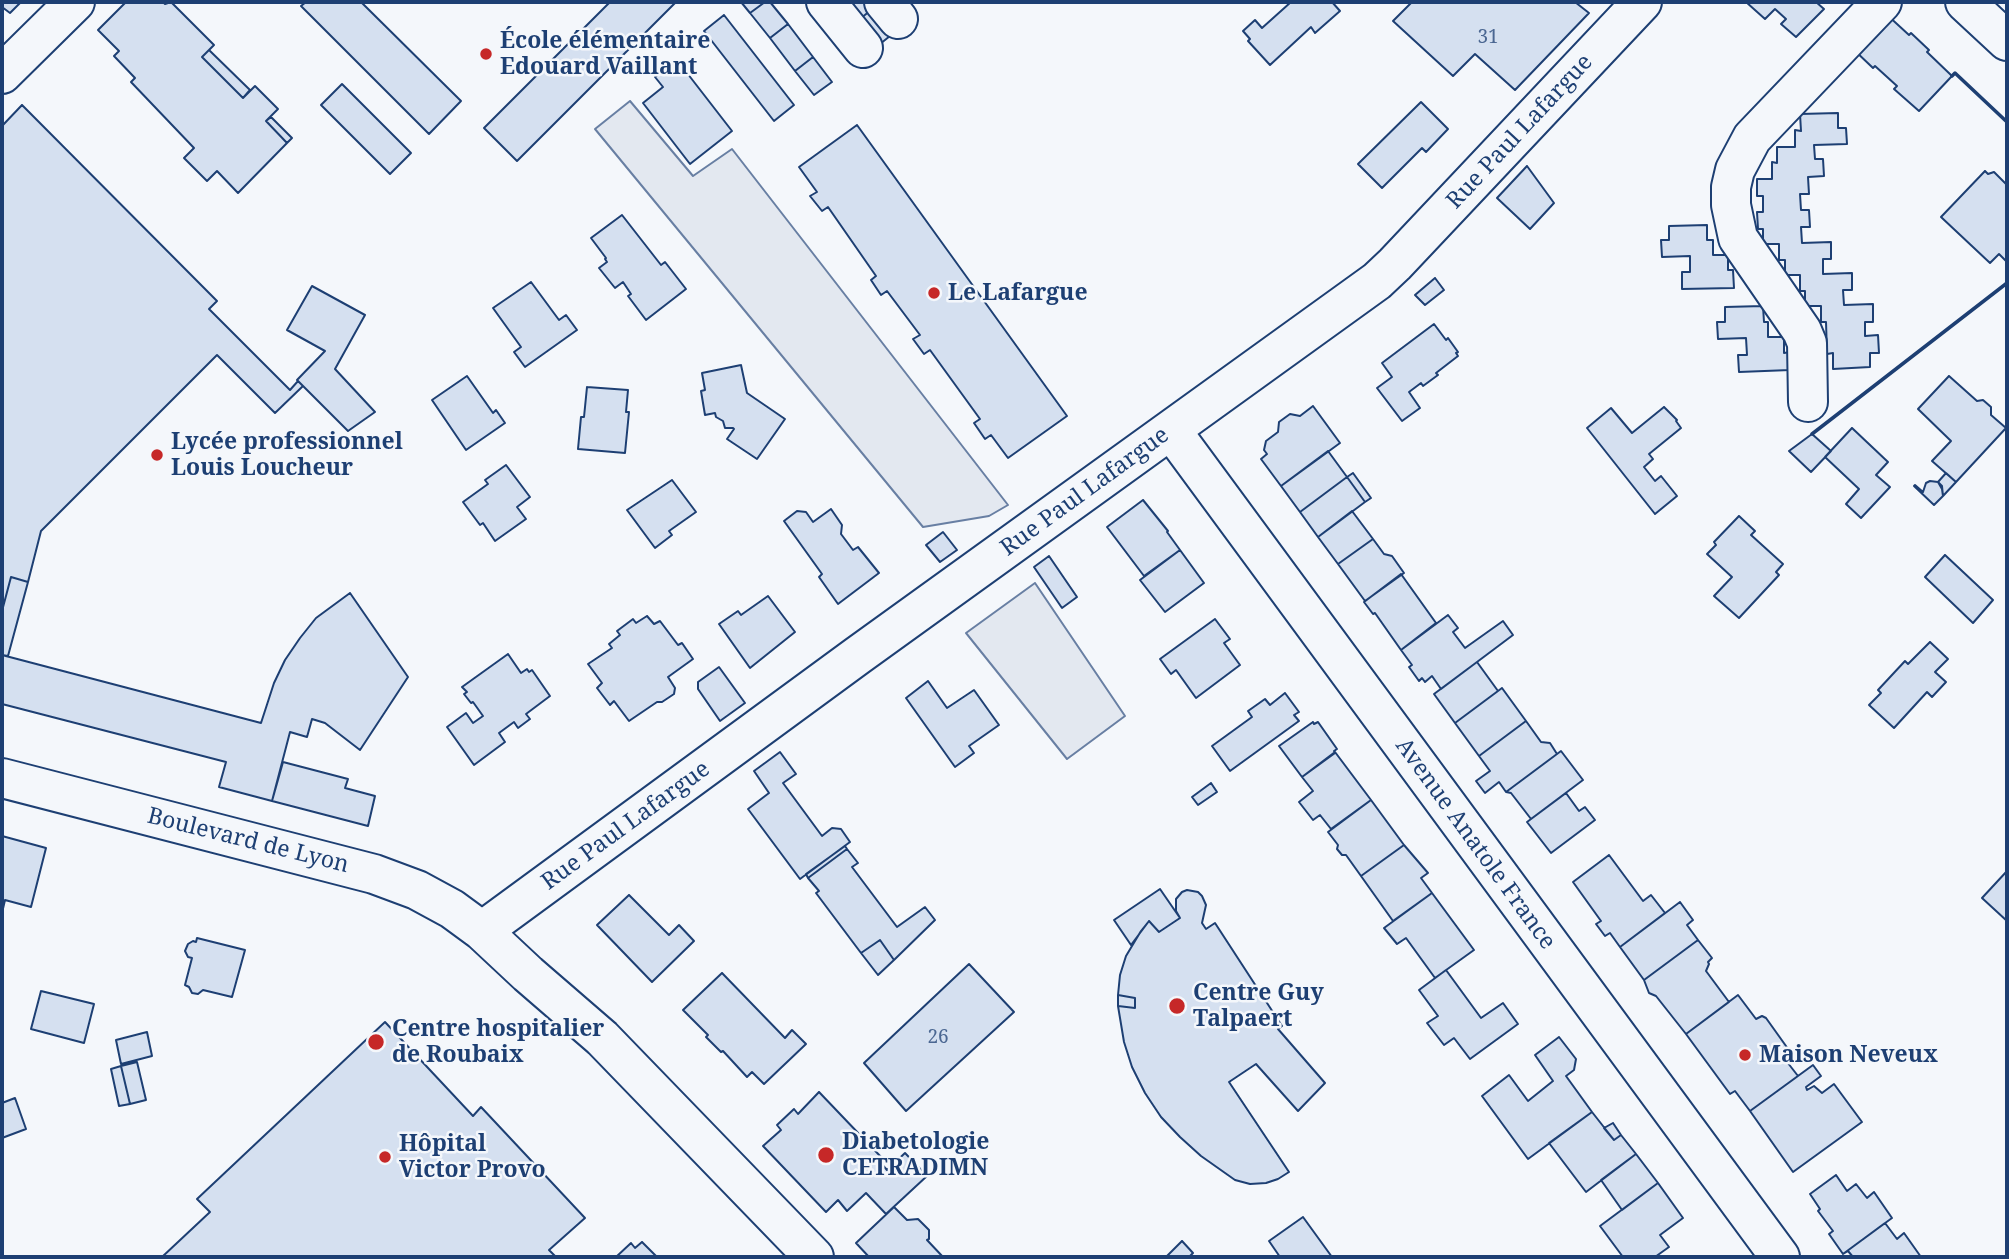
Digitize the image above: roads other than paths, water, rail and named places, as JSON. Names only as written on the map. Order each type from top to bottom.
[{"type":"street","points":[[2,74],[75,2]]},
{"type":"street","points":[[826,2],[863,48]]},
{"type":"street","name":"Rue Paul Lafargue","points":[[482,931],[857,656],[1377,281],[1642,2]]},
{"type":"street","points":[[1808,402],[1807,343],[1802,331],[1738,238],[1731,205],[1731,187],[1735,170],[1752,138],[1882,2]]},
{"type":"street","points":[[1965,2],[2007,41]]},
{"type":"street","name":"Avenue Anatole France","points":[[1171,430],[1780,1257]]},
{"type":"street","name":"Boulevard de Lyon","points":[[2,778],[374,874],[435,899],[482,931],[602,1038],[690,1147]]},
{"type":"street","points":[[690,1147],[778,1257]]},
{"type":"street","points":[[690,1147],[814,1257]]},
{"type":"place","name":"École élémentaire Edouard Vaillant","points":[[486,54]]},
{"type":"place","name":"Le Lafargue","points":[[934,293]]},
{"type":"place","name":"Lycée professionnel Louis Loucheur","points":[[157,455]]},
{"type":"place","name":"Centre Guy Talpaert","points":[[1177,1006]]},
{"type":"place","name":"Centre hospitalier de Roubaix","points":[[376,1042]]},
{"type":"place","name":"Maison Neveux","points":[[1745,1055]]},
{"type":"place","name":"Diabetologie CETRADIMN","points":[[826,1155]]},
{"type":"place","name":"Hôpital Victor Provo","points":[[385,1157]]}]
